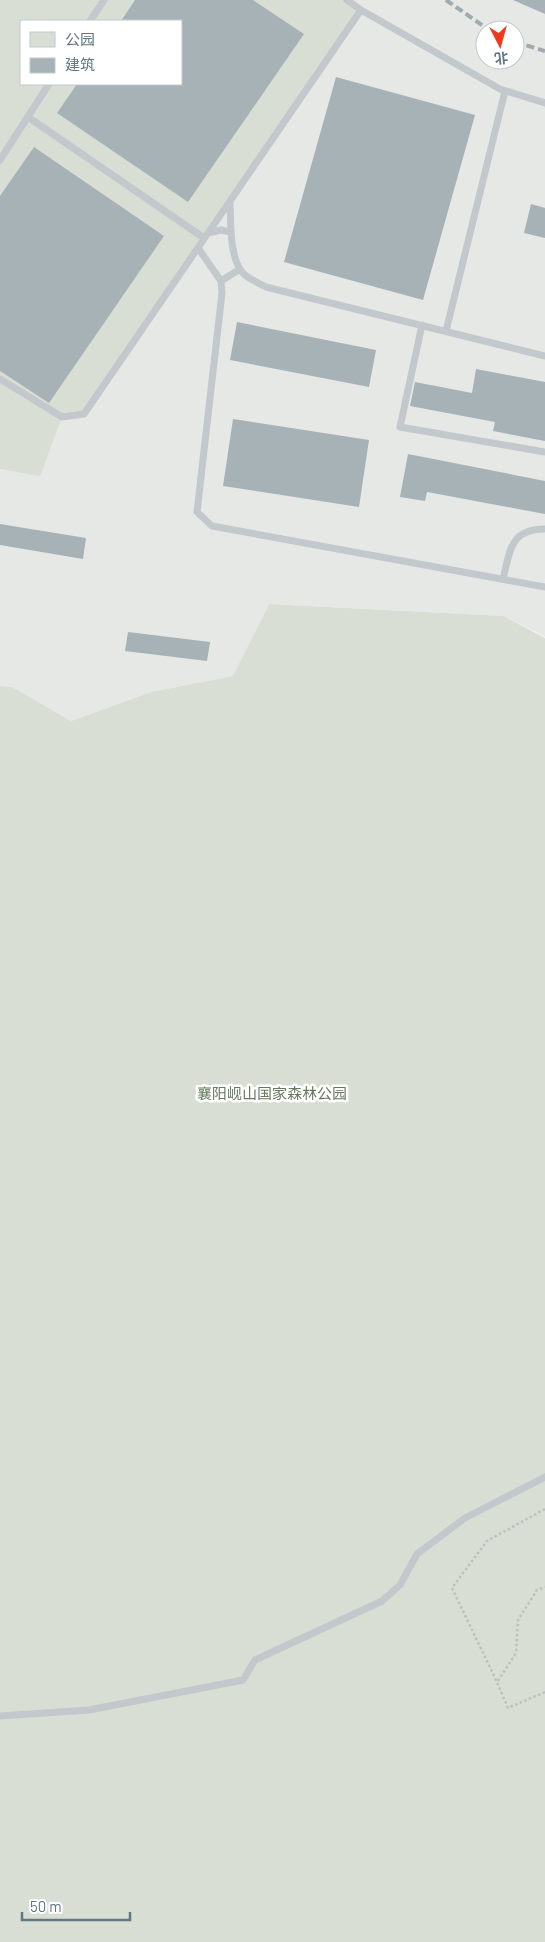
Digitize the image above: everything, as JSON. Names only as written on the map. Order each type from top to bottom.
[{"type":"lane","points":[[91,20],[104,0]]},
{"type":"lane","points":[[347,0],[500,89],[545,103]]},
{"type":"lane","points":[[0,379],[62,417],[84,414],[362,10]]},
{"type":"lane","points":[[0,160],[48,85]]},
{"type":"lane","points":[[446,331],[505,91]]},
{"type":"lane","points":[[28,117],[206,236]]},
{"type":"lane","points":[[230,201],[231,232],[236,262],[243,274],[266,287],[545,356]]},
{"type":"lane","points":[[206,236],[221,230],[231,232]]},
{"type":"lane","points":[[198,248],[221,281],[222,293],[197,512],[212,526],[545,587]]},
{"type":"lane","points":[[221,281],[240,269]]},
{"type":"lane","points":[[422,325],[400,427],[545,452]]},
{"type":"lane","points":[[503,579],[512,543],[527,531],[545,530]]},
{"type":"lane","points":[[0,1716],[89,1710],[243,1680],[255,1660],[382,1601],[400,1585],[417,1554],[465,1518],[545,1477]]},
{"type":"path","points":[[545,1509],[487,1541],[452,1588],[508,1708],[545,1692]]},
{"type":"path","points":[[497,1682],[516,1653],[518,1620],[537,1590],[545,1587]]},
{"type":"shaded area","points":[[0,0],[545,0],[545,637],[504,616],[269,604],[234,676],[151,692],[60,725],[12,687],[0,686]]},
{"type":"green space","points":[[0,0],[347,0],[361,10],[84,414],[62,417],[40,476],[0,469]]},
{"type":"green space","name":"襄阳岘山国家森林公园","points":[[269,604],[504,616],[545,638],[545,1942],[0,1942],[0,686],[12,687],[71,721],[151,692],[233,676]]},
{"type":"building","points":[[135,0],[253,0],[304,34],[188,202],[57,113],[76,85],[182,85],[182,20],[122,20]]},
{"type":"building","points":[[513,0],[545,0],[545,14]]},
{"type":"building","points":[[336,77],[475,115],[423,300],[284,262]]},
{"type":"building","points":[[34,147],[164,236],[49,403],[0,371],[0,196]]},
{"type":"building","points":[[531,204],[545,208],[545,238],[524,233]]},
{"type":"building","points":[[237,322],[376,350],[369,387],[230,360]]},
{"type":"building","points":[[476,369],[545,382],[545,441],[493,431],[495,422],[410,406],[415,382],[472,393]]},
{"type":"building","points":[[233,419],[369,440],[359,507],[223,486]]},
{"type":"building","points":[[408,454],[545,481],[545,514],[427,492],[425,501],[400,497]]},
{"type":"building","points":[[0,524],[86,538],[83,559],[0,545]]},
{"type":"building","points":[[128,632],[210,642],[207,661],[125,651]]},
{"type":"railway","points":[[446,0],[475,20]]},
{"type":"railway","points":[[525,45],[545,51]]}]
